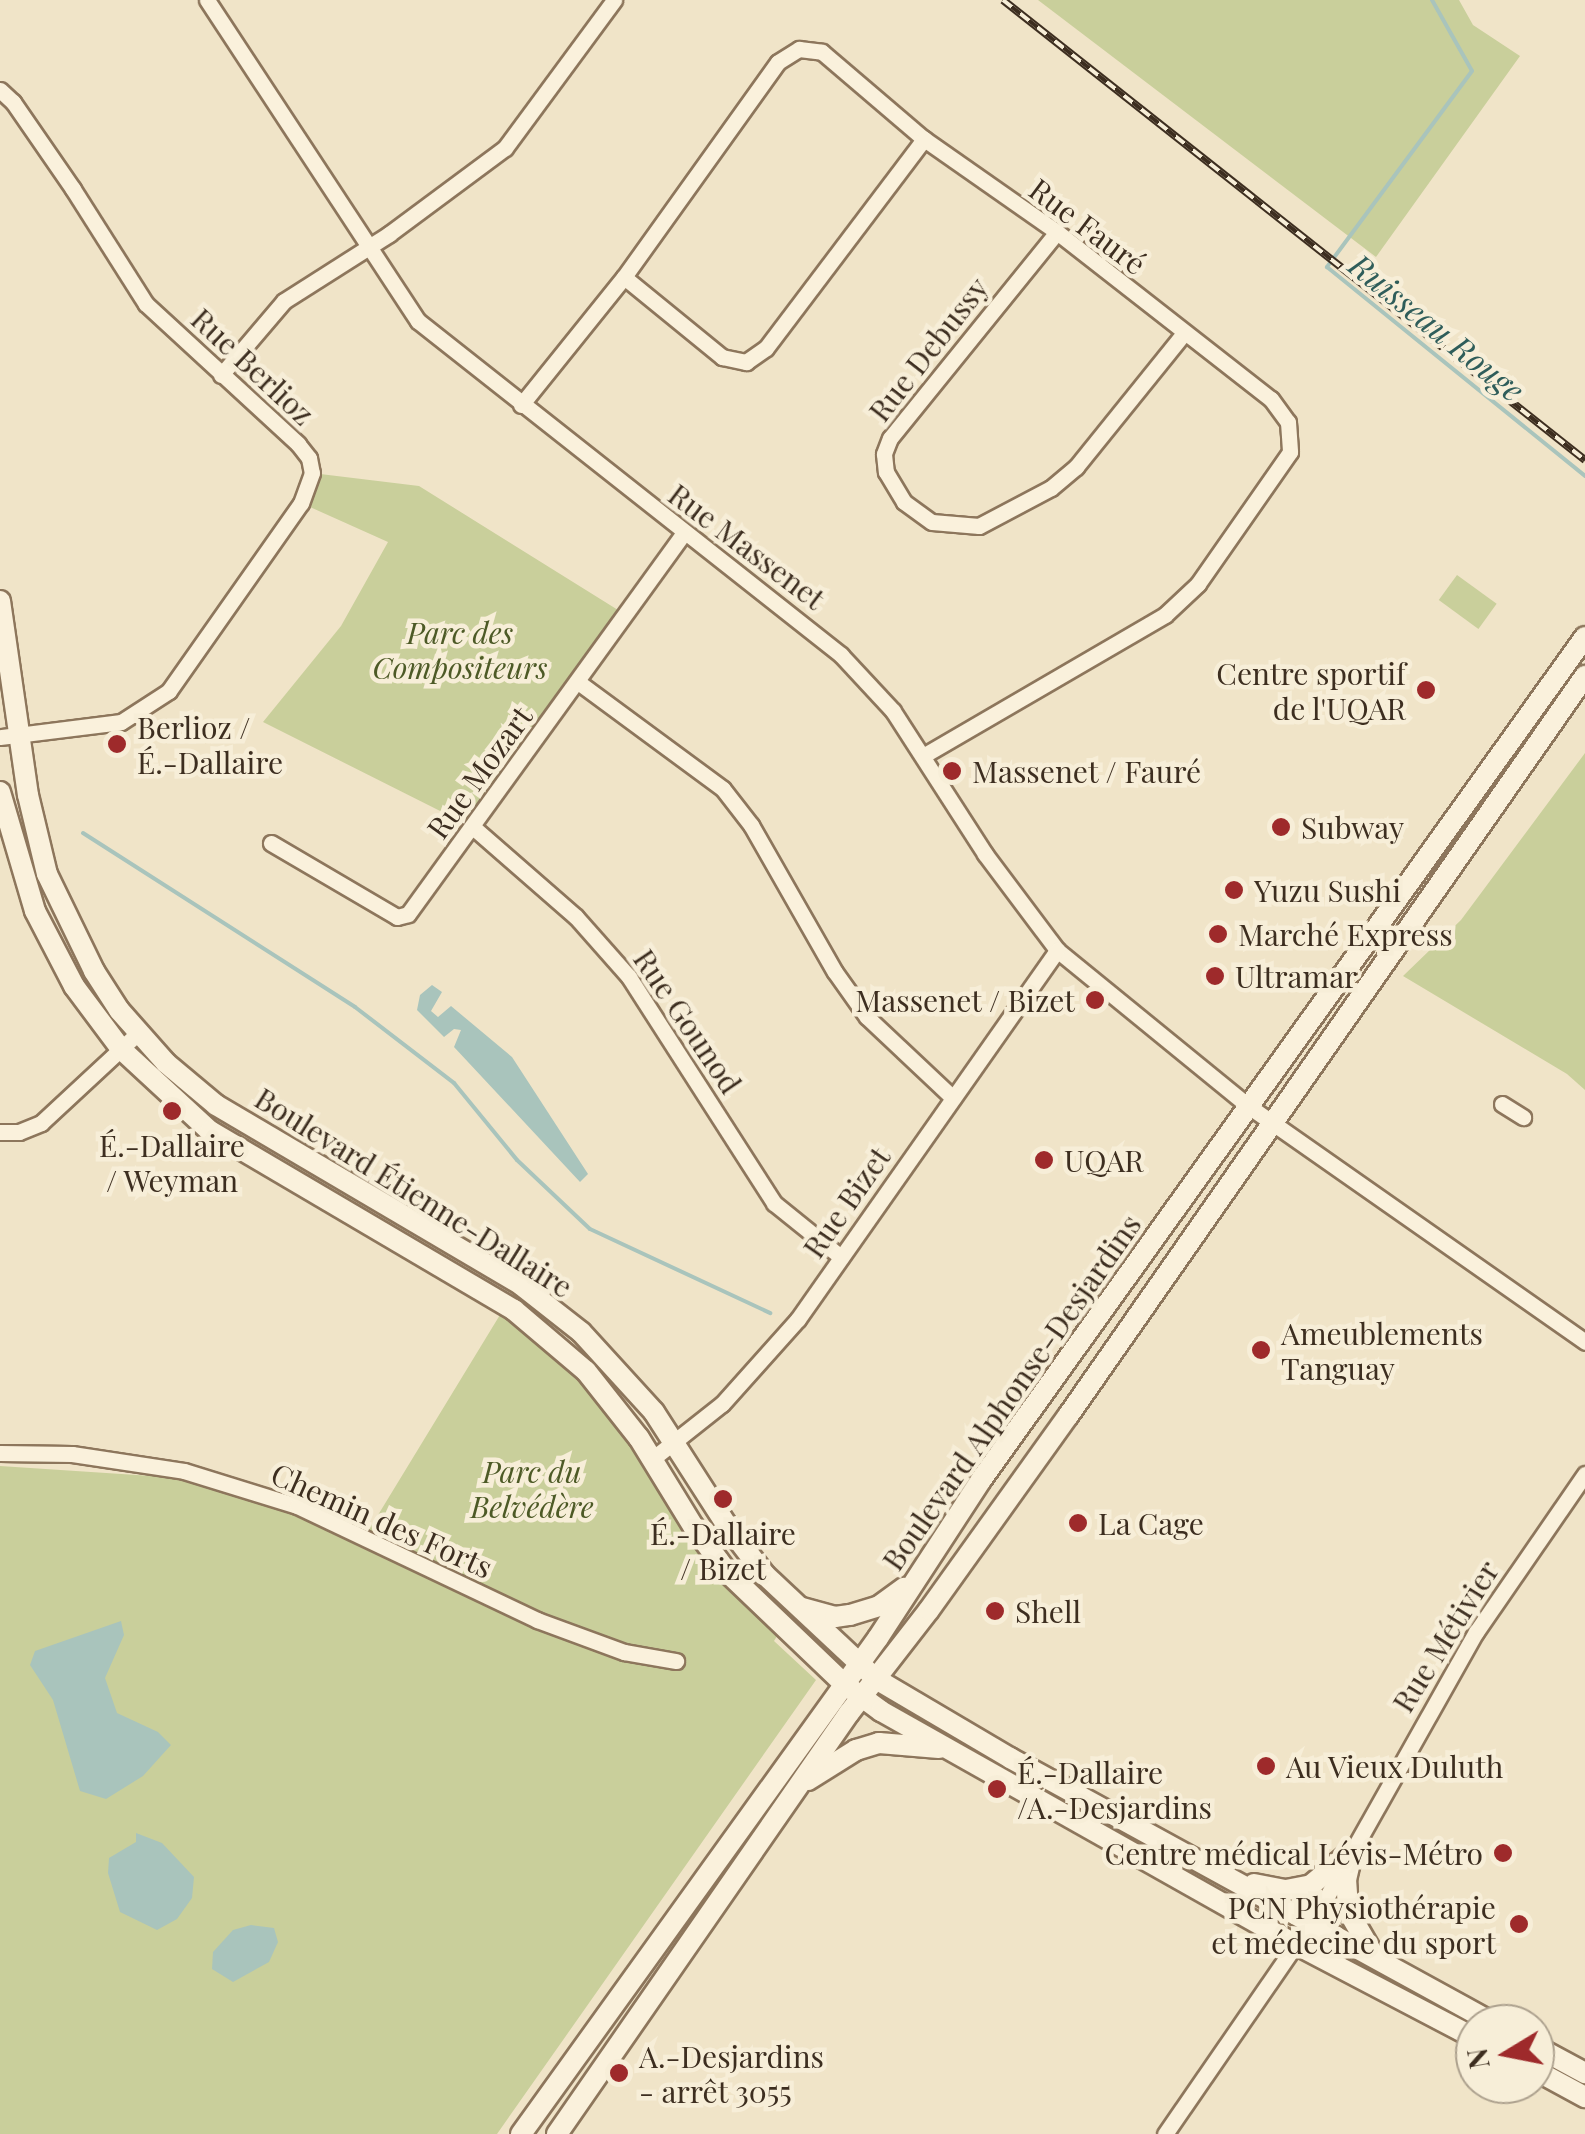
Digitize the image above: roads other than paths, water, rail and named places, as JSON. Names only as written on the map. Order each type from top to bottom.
[{"type":"street","name":"Rue Massenet","points":[[207,0],[418,321],[684,534],[764,590],[841,655],[893,711],[985,854],[1057,950],[1247,1106],[1585,1342]]},
{"type":"street","points":[[222,375],[284,301],[505,148],[614,0]]},
{"type":"street","name":"Rue Fauré","points":[[521,405],[624,276],[778,62],[799,48],[822,52],[924,139],[1057,232],[1271,399],[1288,422],[1290,452],[1198,584],[1165,614],[924,755]]},
{"type":"street","name":"Rue Berlioz","points":[[0,90],[33,131],[146,304],[241,388],[309,458],[308,490],[169,691],[121,722],[10,736]]},
{"type":"street","points":[[624,276],[722,357],[746,362],[766,348],[924,139]]},
{"type":"street","name":"Rue Debussy","points":[[1057,232],[890,438],[884,454],[886,472],[904,502],[932,522],[979,526],[1035,498],[1076,467],[1184,333]]},
{"type":"street","name":"Rue Mozart","points":[[271,843],[397,917],[408,914],[684,534]]},
{"type":"street","name":"Boulevard Étienne-Dallaire","points":[[0,602],[10,736],[56,898],[94,971],[138,1033],[216,1105],[541,1299],[612,1363],[674,1443],[726,1524],[795,1606],[876,1679],[1458,2004]]},
{"type":"street","name":"Boulevard Alphonse-Desjardins","points":[[521,2134],[858,1663],[981,1480],[1585,637]]},
{"type":"street","name":"Boulevard Alphonse-Desjardins","points":[[557,2134],[798,1786],[1068,1416],[1585,676]]},
{"type":"street","points":[[578,682],[722,788],[751,825],[835,972],[866,1016],[952,1098]]},
{"type":"street","name":"Boulevard Étienne-Dallaire","points":[[0,792],[35,911],[74,986],[121,1049],[210,1131],[523,1317],[596,1382],[727,1572],[843,1683],[951,1750],[1295,1944],[1455,2028]]},
{"type":"street","name":"Rue Gounod","points":[[474,828],[576,918],[630,977],[774,1204],[840,1257]]},
{"type":"street","name":"Rue Bizet","points":[[651,1460],[722,1404],[798,1319],[1057,950]]},
{"type":"street","points":[[0,1132],[19,1132],[41,1123],[138,1033]]},
{"type":"street","points":[[1502,1104],[1523,1117]]},
{"type":"street","name":"Chemin des Forts","points":[[0,1453],[72,1454],[184,1471],[297,1506],[537,1620],[624,1652],[676,1661]]},
{"type":"street","name":"Rue Métivier","points":[[1165,2134],[1311,1923],[1476,1632],[1585,1474]]},
{"type":"street","points":[[795,1606],[822,1615],[850,1616],[879,1606],[917,1578]]},
{"type":"street","points":[[798,1786],[856,1750],[879,1743],[951,1750]]},
{"type":"street","points":[[1228,1877],[1268,1888],[1300,1888],[1324,1879],[1353,1850]]},
{"type":"street","points":[[1353,1850],[1346,1880],[1348,1912],[1363,1942],[1380,1962]]},
{"type":"street","points":[[1555,2057],[1585,2073]]},
{"type":"street","points":[[1555,2081],[1585,2097]]},
{"type":"water","points":[[432,985],[442,992],[431,1011],[438,1017],[451,1006],[512,1057],[588,1174],[580,1182],[454,1047],[461,1030],[454,1029],[444,1037],[417,1010],[420,995]]},
{"type":"water","points":[[121,1621],[124,1635],[105,1678],[117,1713],[158,1732],[171,1745],[143,1776],[106,1799],[80,1791],[53,1700],[30,1665],[35,1651]]},
{"type":"water","points":[[136,1833],[162,1843],[194,1877],[192,1898],[177,1919],[157,1930],[120,1912],[108,1873],[109,1858],[136,1842]]},
{"type":"water","points":[[251,1925],[274,1928],[278,1942],[269,1962],[233,1982],[212,1969],[213,1952],[233,1930]]},
{"type":"waterway","name":"Ruisseau Rouge","points":[[1432,0],[1472,71],[1327,267],[1585,476]]},
{"type":"waterway","points":[[83,833],[355,1007],[454,1083],[517,1160],[590,1229],[770,1313]]},
{"type":"railway","points":[[1003,0],[1585,460]]},
{"type":"place","name":"Centre sportif de l'UQAR","points":[[1426,690]]},
{"type":"place","name":"Berlioz / É.-Dallaire","points":[[117,744]]},
{"type":"place","name":"Massenet / Fauré","points":[[952,771]]},
{"type":"place","name":"Subway","points":[[1281,827]]},
{"type":"place","name":"Yuzu Sushi","points":[[1234,890]]},
{"type":"place","name":"Marché Express","points":[[1218,934]]},
{"type":"place","name":"Ultramar","points":[[1215,976]]},
{"type":"place","name":"Massenet / Bizet","points":[[1095,1000]]},
{"type":"place","name":"É.-Dallaire / Weyman","points":[[172,1111]]},
{"type":"place","name":"UQAR","points":[[1044,1160]]},
{"type":"place","name":"Ameublements Tanguay","points":[[1261,1350]]},
{"type":"place","name":"É.-Dallaire / Bizet","points":[[723,1499]]},
{"type":"place","name":"La Cage","points":[[1078,1523]]},
{"type":"place","name":"Shell","points":[[995,1611]]},
{"type":"place","name":"Au Vieux Duluth","points":[[1266,1766]]},
{"type":"place","name":"É.-Dallaire /A.-Desjardins","points":[[997,1789]]},
{"type":"place","name":"Centre médical Lévis-Métro","points":[[1503,1853]]},
{"type":"place","name":"PCN Physiothérapie et médecine du sport","points":[[1519,1924]]},
{"type":"place","name":"A.-Desjardins - arrêt 3055","points":[[619,2073]]},
{"type":"park label","name":"Parc des Compositeurs","points":[[460,649]]},
{"type":"park label","name":"Parc du Belvédère","points":[[532,1488]]}]
